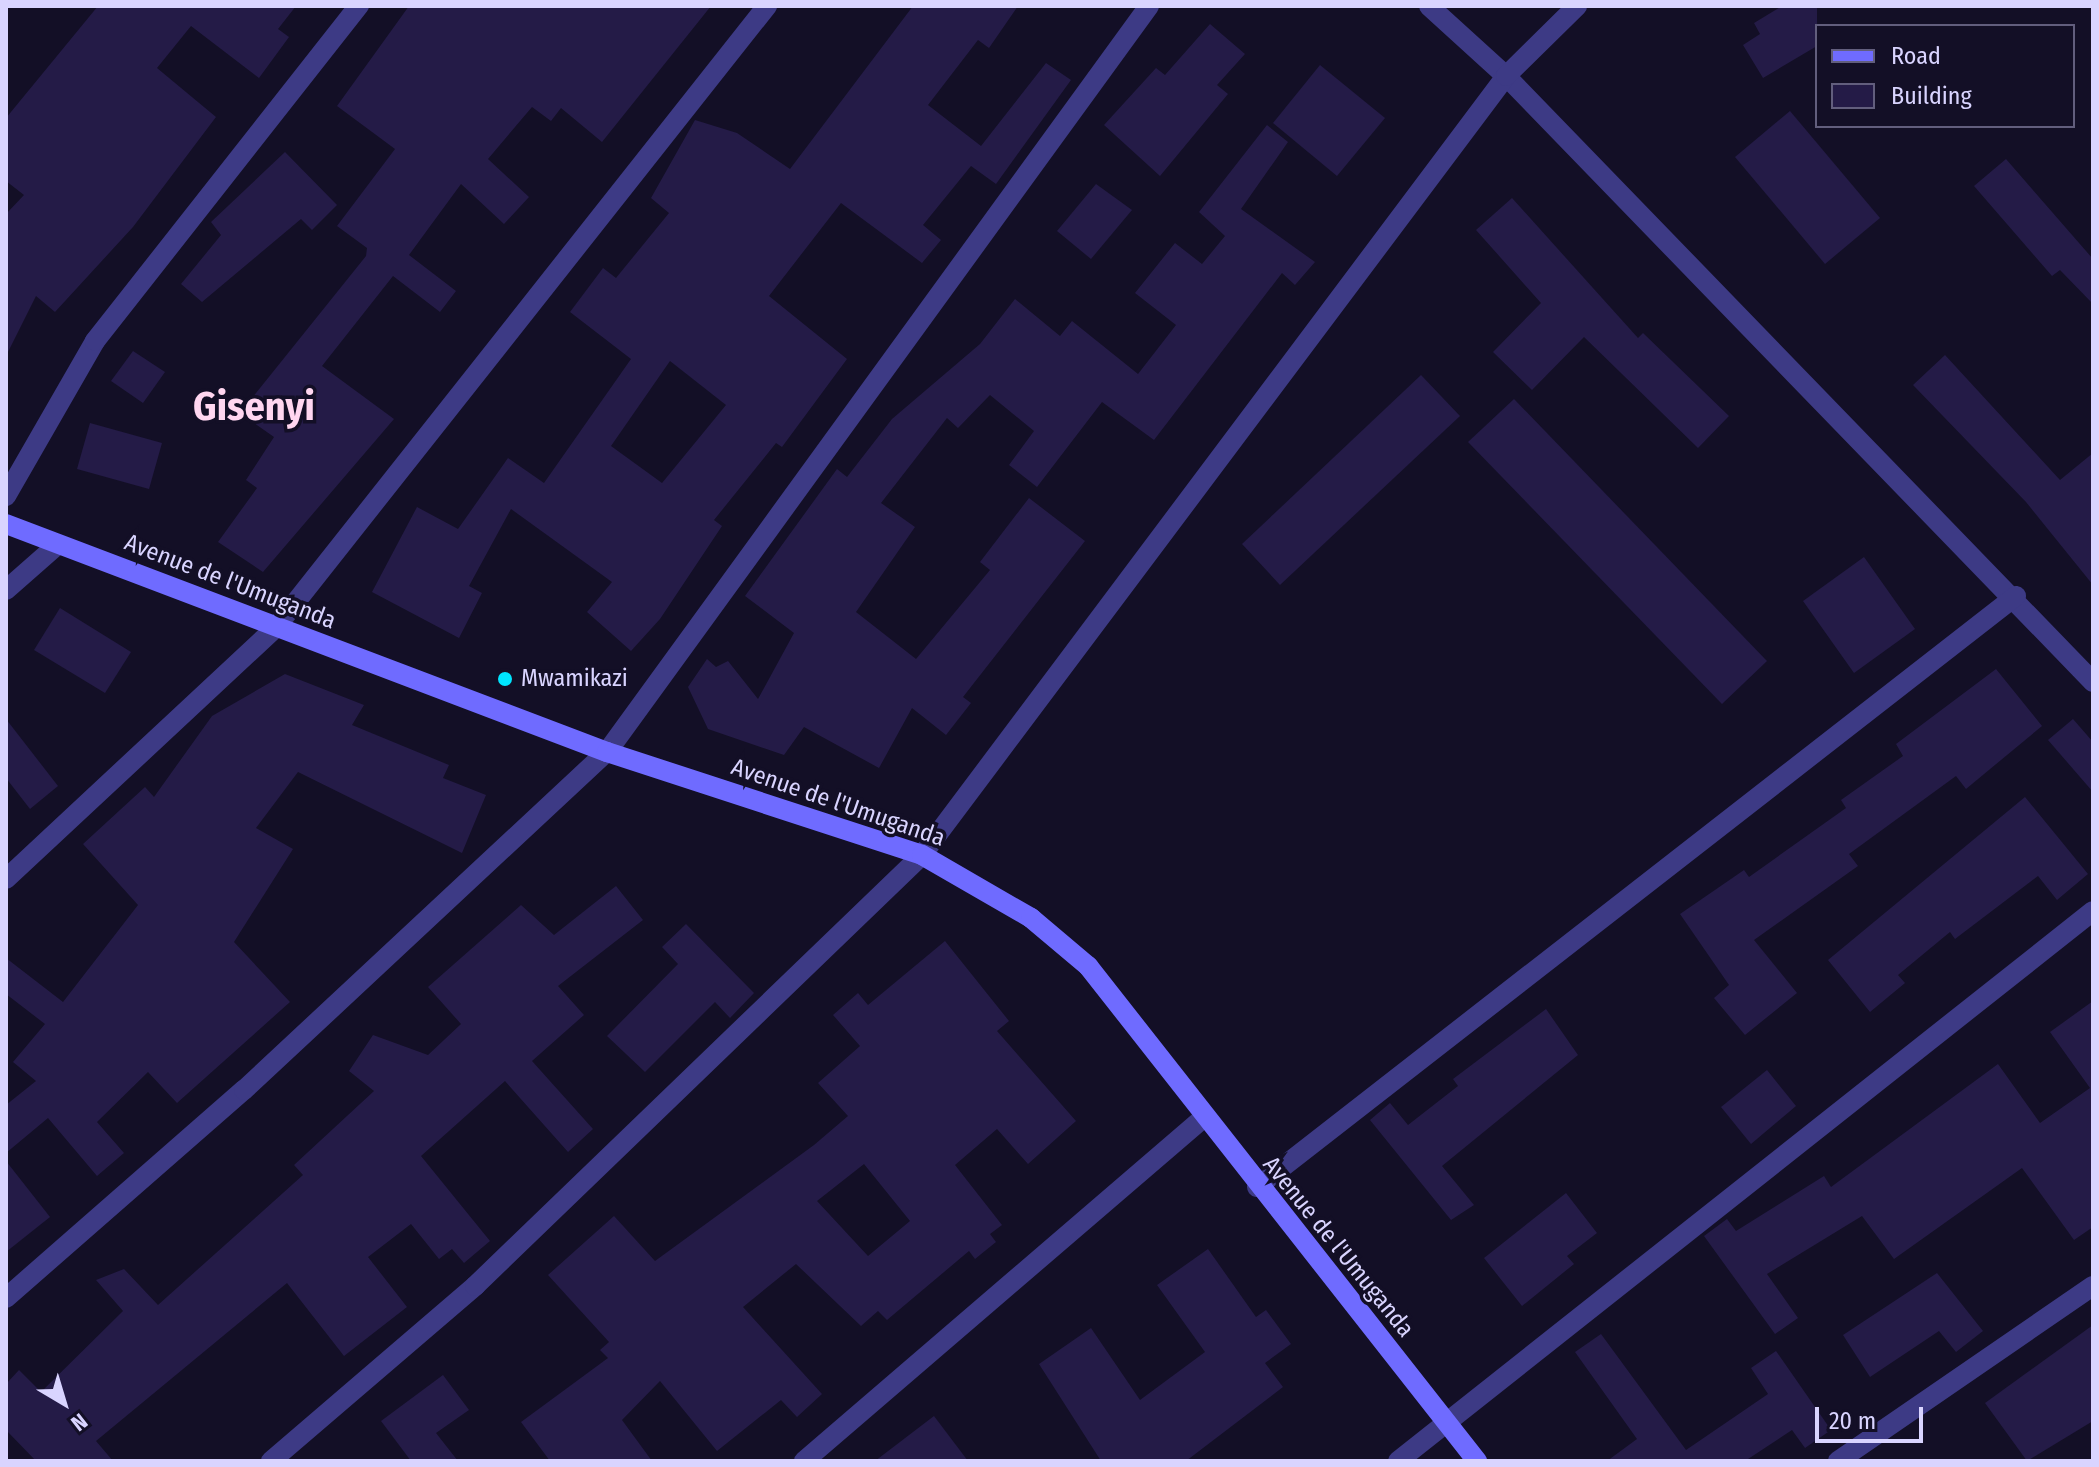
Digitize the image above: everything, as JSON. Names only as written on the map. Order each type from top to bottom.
[{"type":"street","points":[[6,496],[95,341],[359,6]]},
{"type":"street","points":[[6,879],[276,627],[767,6]]},
{"type":"street","points":[[6,1298],[244,1090],[607,752],[1149,6]]},
{"type":"street","points":[[1429,6],[1506,76],[2016,596],[2093,682]]},
{"type":"street","points":[[271,1461],[475,1286],[922,855],[1506,76],[1577,6]]},
{"type":"street","name":"Avenue de l'Umuganda","points":[[6,524],[56,546],[607,752],[922,855],[1031,918],[1088,966],[1202,1119],[1477,1461]]},
{"type":"street","points":[[6,590],[56,546]]},
{"type":"street","points":[[1257,1187],[2016,596]]},
{"type":"street","points":[[1398,1461],[2093,911]]},
{"type":"street","points":[[804,1461],[1202,1119]]},
{"type":"street","points":[[1838,1461],[2093,1286]]},
{"type":"building","points":[[98,6],[296,6],[278,29],[289,37],[259,78],[191,26],[157,68],[216,117],[133,227],[55,312],[36,296],[6,356],[6,214],[24,195],[6,181],[6,118]]},
{"type":"building","points":[[409,6],[711,6],[602,142],[561,108],[551,121],[532,107],[488,159],[529,197],[504,224],[461,184],[409,255],[456,291],[440,312],[393,276],[322,366],[394,419],[263,572],[218,542],[257,488],[246,480],[274,437],[240,413],[366,256],[367,248],[337,226],[395,149],[337,106]]},
{"type":"building","points":[[913,6],[1018,6],[989,48],[978,40],[928,105],[981,146],[1046,63],[1071,80],[996,184],[971,166],[923,225],[941,240],[922,263],[841,203],[769,296],[847,359],[782,447],[776,443],[714,520],[722,526],[660,619],[631,651],[587,612],[612,582],[511,509],[469,586],[482,593],[459,638],[372,592],[417,507],[458,529],[508,458],[544,483],[631,359],[570,312],[603,268],[616,278],[669,213],[651,198],[695,120],[737,133],[790,169]],"holes":[[[670,361],[726,405],[662,483],[611,446]]]},
{"type":"building","points":[[1782,6],[1817,6],[1815,47],[1763,78],[1743,45],[1760,34],[1754,23]]},
{"type":"building","points":[[1210,24],[1245,54],[1217,85],[1228,94],[1160,176],[1104,125],[1156,68],[1165,75]]},
{"type":"building","points":[[1320,65],[1385,118],[1337,176],[1273,123]]},
{"type":"building","points":[[1790,111],[1880,218],[1825,264],[1735,157]]},
{"type":"building","points":[[1267,125],[1288,142],[1241,209],[1315,262],[1295,285],[1282,273],[1154,440],[1102,402],[1037,487],[1009,465],[1034,431],[990,395],[958,428],[947,418],[881,503],[915,527],[856,612],[916,659],[990,570],[980,562],[1029,498],[1085,541],[963,697],[971,703],[946,735],[912,708],[879,768],[804,727],[784,755],[708,729],[688,687],[707,659],[716,667],[728,661],[758,699],[794,633],[745,596],[837,469],[847,477],[892,419],[980,344],[1015,299],[1060,336],[1072,321],[1138,374],[1176,325],[1135,293],[1175,243],[1202,264],[1225,236],[1199,212]]},
{"type":"building","points":[[285,152],[337,205],[312,230],[301,219],[202,302],[181,284],[221,235],[211,222]]},
{"type":"building","points":[[2006,159],[2093,259],[2093,304],[2060,270],[2052,276],[1974,186]]},
{"type":"building","points":[[1096,184],[1132,210],[1091,259],[1057,231]]},
{"type":"building","points":[[1512,198],[1638,338],[1643,333],[1729,416],[1698,448],[1584,337],[1532,390],[1493,352],[1541,303],[1476,230]]},
{"type":"building","points":[[133,351],[165,372],[143,403],[111,381]]},
{"type":"building","points":[[1945,355],[2060,480],[2093,453],[2093,585],[2026,502],[1913,385]]},
{"type":"building","points":[[1421,375],[1460,416],[1280,585],[1242,544]]},
{"type":"building","points":[[1514,399],[1767,661],[1722,704],[1468,442]]},
{"type":"building","points":[[90,423],[162,443],[149,489],[77,469]]},
{"type":"building","points":[[1864,557],[1915,629],[1854,673],[1803,601]]},
{"type":"building","points":[[60,608],[131,652],[105,693],[34,650]]},
{"type":"building","points":[[1996,669],[2042,726],[1966,789],[1956,776],[1849,854],[1858,866],[1754,940],[1797,993],[1745,1035],[1714,998],[1729,985],[1680,914],[1744,870],[1749,877],[1846,808],[1841,800],[1903,756],[1896,744]]},
{"type":"building","points":[[285,674],[364,705],[352,725],[449,765],[443,778],[486,795],[462,853],[298,772],[256,828],[293,849],[234,942],[290,1002],[177,1103],[148,1072],[97,1122],[124,1153],[97,1176],[48,1118],[6,1153],[6,1105],[36,1081],[13,1062],[45,1024],[6,994],[6,958],[63,1002],[138,905],[83,844],[145,787],[154,797],[212,716]]},
{"type":"building","points":[[6,719],[58,786],[30,809],[6,778]]},
{"type":"building","points":[[2073,719],[2093,742],[2093,792],[2048,740]]},
{"type":"building","points":[[2025,797],[2088,874],[2057,900],[2038,876],[1955,939],[1950,932],[1898,975],[1905,983],[1870,1012],[1828,960]]},
{"type":"building","points":[[616,886],[643,920],[558,986],[584,1015],[532,1061],[593,1129],[568,1152],[505,1081],[421,1156],[490,1241],[464,1263],[452,1249],[439,1259],[411,1224],[368,1257],[407,1307],[344,1356],[287,1283],[96,1441],[113,1461],[36,1461],[6,1430],[6,1384],[19,1370],[41,1392],[123,1311],[96,1280],[124,1269],[158,1305],[303,1175],[294,1165],[374,1091],[349,1071],[373,1035],[428,1055],[461,1024],[428,987],[521,905],[554,935]]},
{"type":"building","points":[[686,924],[754,993],[730,1018],[715,1002],[645,1072],[607,1036],[678,964],[662,947]]},
{"type":"building","points":[[945,941],[1009,1021],[997,1031],[1076,1121],[1028,1164],[997,1129],[955,1165],[1002,1225],[990,1234],[996,1242],[975,1259],[969,1251],[887,1320],[878,1311],[861,1326],[796,1264],[743,1307],[822,1394],[797,1417],[781,1400],[717,1451],[660,1381],[622,1420],[652,1461],[550,1461],[521,1422],[608,1358],[600,1350],[609,1342],[548,1275],[614,1216],[655,1261],[814,1145],[848,1116],[818,1083],[860,1046],[833,1015],[858,993],[868,1005]],"holes":[[[864,1164],[910,1221],[868,1256],[817,1201]]]},
{"type":"building","points":[[2093,1001],[2093,1227],[2074,1240],[2022,1168],[1894,1259],[1862,1216],[1767,1274],[1798,1318],[1775,1334],[1704,1236],[1727,1219],[1736,1231],[1824,1176],[1831,1187],[1998,1064],[2040,1123],[2090,1088],[2050,1032]]},
{"type":"building","points":[[1546,1009],[1578,1055],[1442,1166],[1474,1205],[1451,1220],[1370,1120],[1390,1103],[1408,1125],[1458,1086],[1453,1079]]},
{"type":"building","points":[[1767,1070],[1796,1106],[1751,1144],[1721,1107]]},
{"type":"building","points":[[6,1161],[50,1217],[6,1252]]},
{"type":"building","points":[[1566,1193],[1597,1233],[1567,1256],[1574,1264],[1522,1306],[1484,1258]]},
{"type":"building","points":[[1208,1249],[1256,1317],[1266,1310],[1291,1344],[1265,1363],[1283,1387],[1186,1461],[1101,1461],[1039,1364],[1091,1328],[1140,1400],[1205,1352],[1157,1285]]},
{"type":"building","points":[[1937,1273],[1983,1331],[1956,1352],[1939,1331],[1870,1377],[1843,1335]]},
{"type":"building","points":[[2093,1325],[2093,1421],[2027,1461],[1985,1403]]},
{"type":"building","points":[[1601,1334],[1686,1450],[1768,1394],[1751,1368],[1776,1351],[1831,1430],[1805,1448],[1792,1430],[1745,1461],[1607,1461],[1637,1439],[1575,1352]]},
{"type":"building","points":[[443,1375],[469,1410],[436,1433],[458,1461],[411,1461],[381,1421]]},
{"type":"building","points":[[934,1416],[968,1461],[875,1461]]},
{"type":"place","name":"Mwamikazi","points":[[505,679]]},
{"type":"district","name":"Gisenyi","points":[[254,407]]}]
